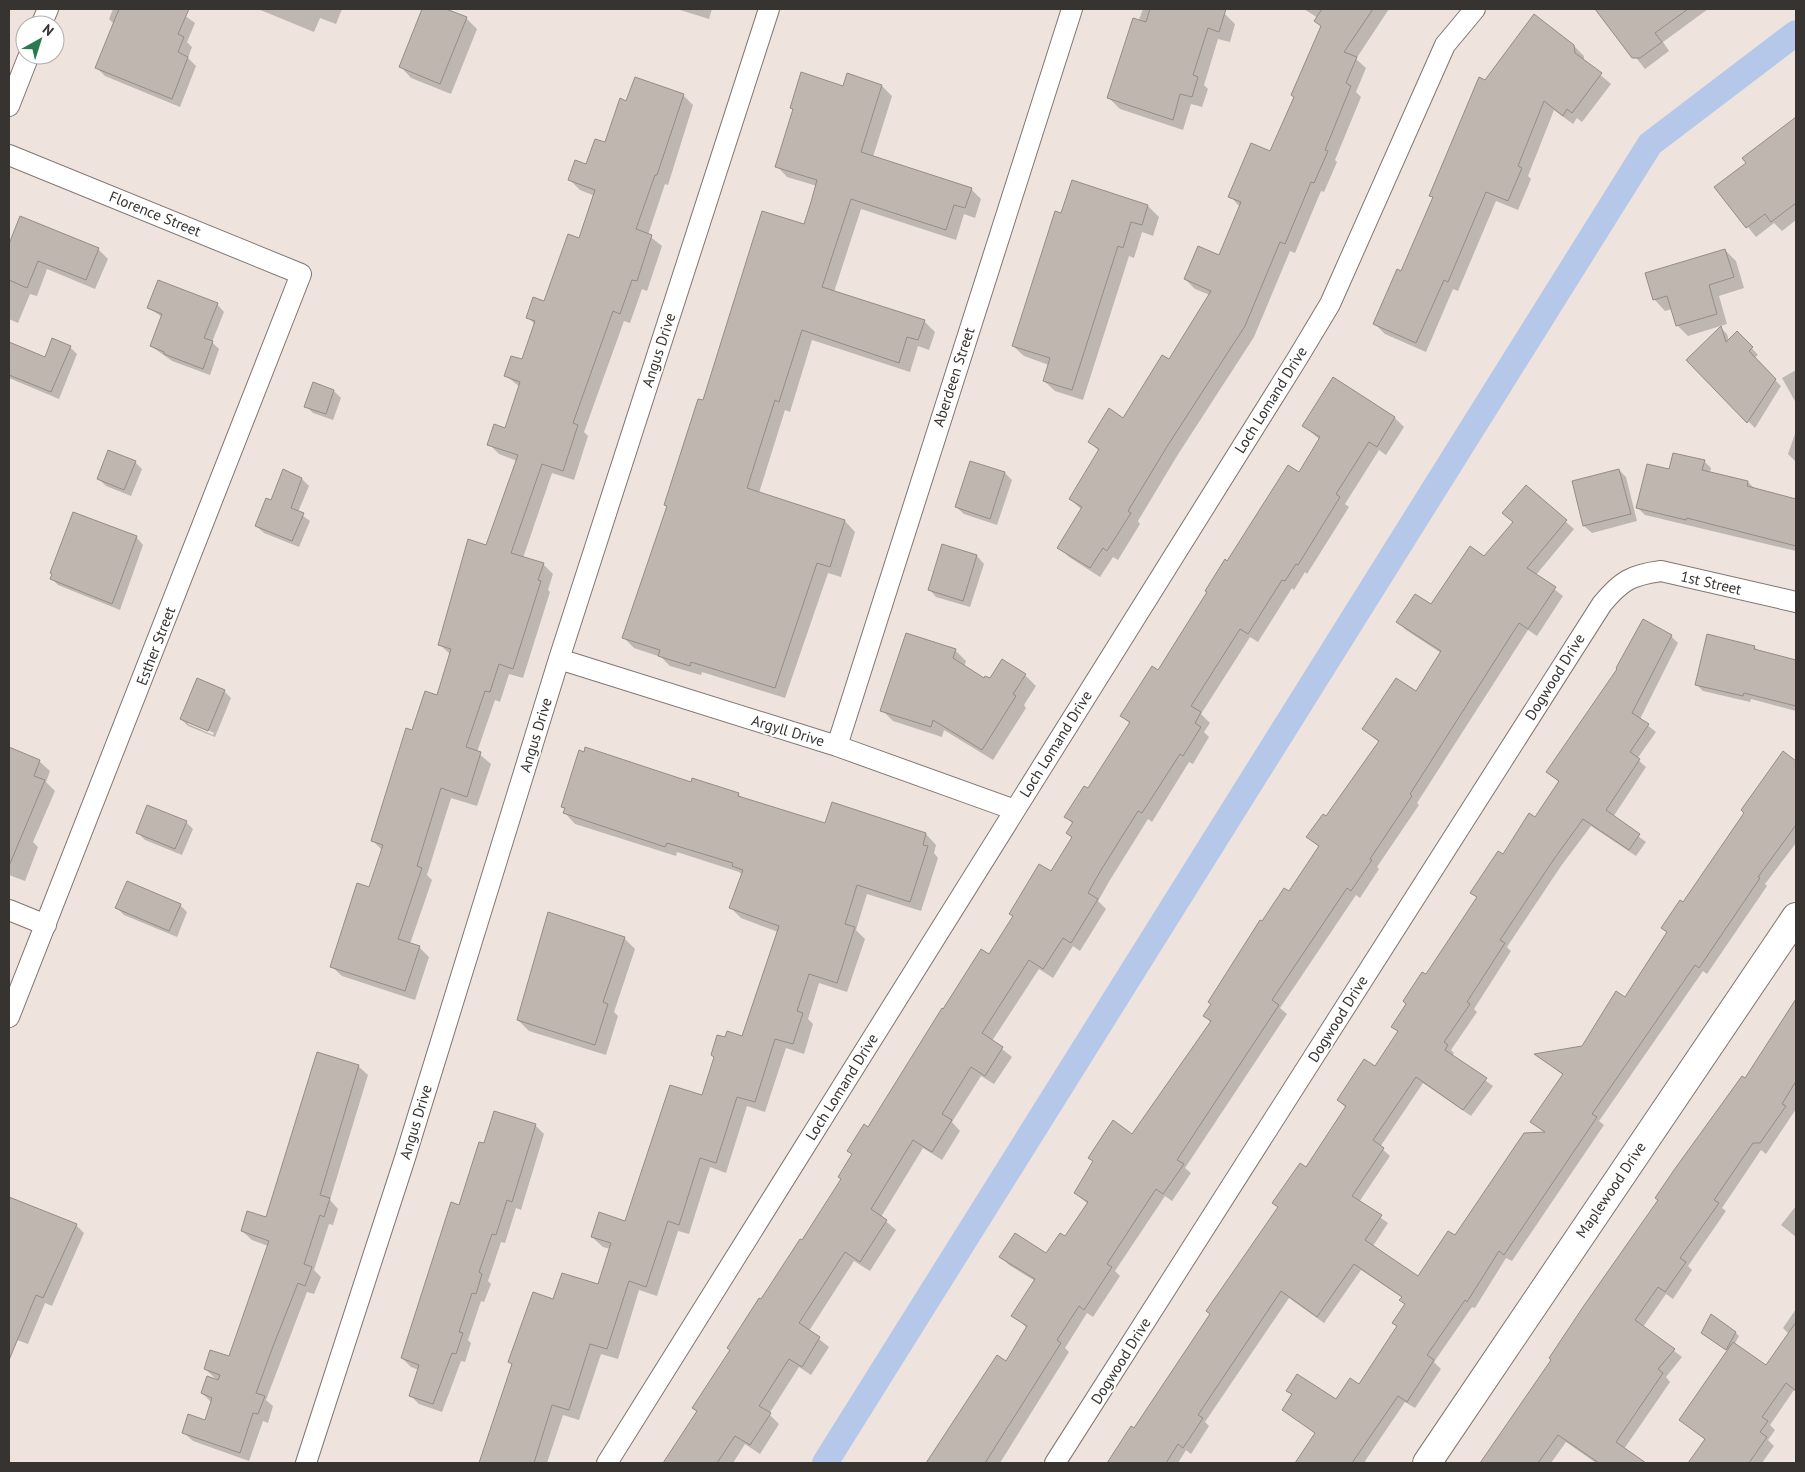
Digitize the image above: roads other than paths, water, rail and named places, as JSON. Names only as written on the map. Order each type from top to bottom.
[{"type":"street","name":"Angus Drive","points":[[306,1463],[405,1158],[559,659],[769,9]]},
{"type":"street","name":"Aberdeen Street","points":[[837,746],[1072,9]]},
{"type":"street","name":"Loch Lomand Drive","points":[[607,1463],[1330,304],[1445,45],[1474,9]]},
{"type":"street","points":[[9,106],[25,65]]},
{"type":"street","name":"Florence Street","points":[[9,154],[301,274]]},
{"type":"street","name":"Esther Street","points":[[9,1017],[301,274]]},
{"type":"street","name":"1st Street","points":[[1626,580],[1641,574],[1661,571],[1796,602]]},
{"type":"street","name":"Dogwood Drive","points":[[1056,1463],[1602,604],[1626,580]]},
{"type":"street","name":"Argyll Drive","points":[[559,659],[837,746],[1015,810]]},
{"type":"street","points":[[9,910],[46,925]]},
{"type":"street","name":"Maplewood Drive","points":[[1427,1463],[1796,917]]},
{"type":"waterway","points":[[825,1463],[1650,144],[1796,33]]}]
